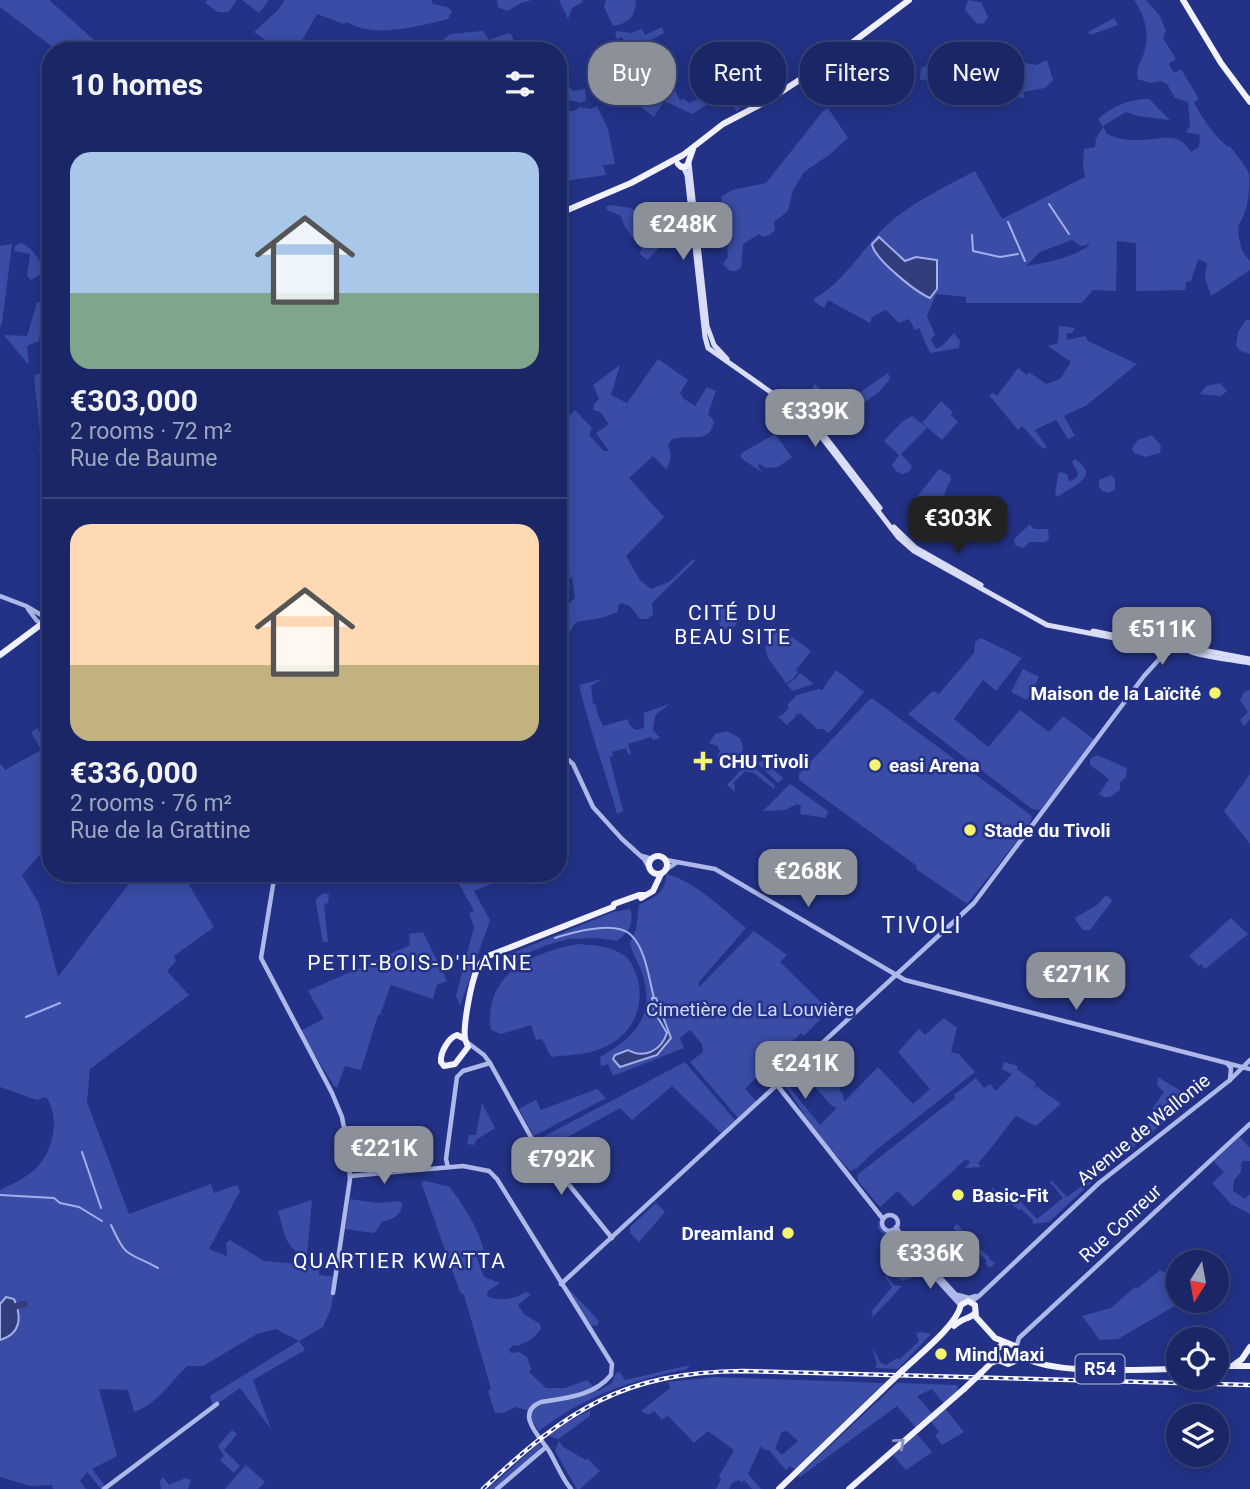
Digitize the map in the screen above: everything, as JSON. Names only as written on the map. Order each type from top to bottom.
[{"type":"main road","points":[[567,210],[659,168],[683,161],[697,144],[734,118],[769,100],[812,71],[823,60],[838,53],[909,0]]},
{"type":"main road","points":[[1183,0],[1221,63],[1250,102]]},
{"type":"main road","points":[[683,161],[687,175],[705,337],[712,351],[806,417],[898,537],[914,551],[1044,624],[1151,645],[1161,650],[1184,646],[1189,650],[1197,649],[1250,661]]},
{"type":"main road","points":[[0,655],[42,623]]},
{"type":"main road","points":[[1161,650],[1170,647]]},
{"type":"main road","points":[[442,1063],[444,1066],[452,1066],[465,1052],[465,1027],[476,973],[482,961],[488,956],[613,907],[641,899],[653,891],[656,874],[652,859],[659,855],[667,860],[667,869],[656,874]]},
{"type":"main road","points":[[440,1072],[440,1057],[450,1038],[463,1039]]},
{"type":"main road","points":[[967,1310],[995,1338],[1012,1344],[1024,1359]]},
{"type":"main road","points":[[967,1310],[994,1342],[999,1360]]},
{"type":"main road","name":"Avenue de Wallonie","points":[[779,1489],[967,1310]]},
{"type":"main road","points":[[996,1350],[1004,1343]]},
{"type":"main road","points":[[849,1489],[991,1363],[999,1360],[1008,1364],[1014,1361],[1017,1350]]},
{"type":"main road","points":[[1233,1364],[1242,1359],[1248,1350]]},
{"type":"main road","points":[[1229,1364],[1250,1365],[1248,1350]]},
{"type":"main road","name":"R54","points":[[1014,1361],[1024,1359],[1070,1368],[1166,1368]]},
{"type":"street","points":[[0,596],[42,617]]},
{"type":"street","points":[[28,608],[33,617],[32,629]]},
{"type":"street","points":[[561,1284],[974,902],[1157,660],[1161,650]]},
{"type":"street","points":[[567,759],[573,764],[593,807],[656,874]]},
{"type":"street","points":[[638,854],[652,859]]},
{"type":"street","points":[[667,860],[706,865],[715,869],[895,976],[1250,1069]]},
{"type":"street","points":[[667,869],[677,863]]},
{"type":"street","points":[[273,882],[261,952],[263,964],[338,1106],[346,1134],[350,1176],[333,1293]]},
{"type":"street","points":[[463,1039],[484,1055],[532,1139],[612,1238]]},
{"type":"street","points":[[465,1052],[475,1050]]},
{"type":"street","name":"Avenue de Wallonie","points":[[967,1310],[1099,1183],[1230,1080],[1250,1060]]},
{"type":"street","points":[[448,1167],[446,1159],[457,1077],[463,1070],[489,1063]]},
{"type":"street","points":[[1226,1063],[1231,1068],[1230,1080]]},
{"type":"street","points":[[777,1085],[875,1208],[885,1217],[895,1217],[898,1222],[894,1229]]},
{"type":"street","name":"Rue Conreur","points":[[1017,1350],[1017,1340],[1021,1335],[1250,1124]]},
{"type":"street","points":[[350,1176],[463,1166],[491,1172],[611,1360],[612,1371],[606,1381],[592,1390],[533,1406],[529,1422],[571,1489]]},
{"type":"street","points":[[885,1217],[883,1226],[894,1229],[967,1310]]},
{"type":"street","points":[[894,1229],[967,1310]]},
{"type":"street","points":[[955,1294],[969,1298],[978,1296],[998,1278]]},
{"type":"street","points":[[104,1489],[217,1404]]},
{"type":"street","points":[[497,1489],[546,1447]]},
{"type":"green space","points":[[0,0],[49,0],[96,42],[46,42],[0,7]]},
{"type":"green space","points":[[207,0],[237,0],[228,12],[218,12],[205,3]]},
{"type":"green space","points":[[242,0],[269,0],[259,13]]},
{"type":"green space","points":[[285,0],[431,0],[433,4],[452,11],[448,19],[397,30],[370,30],[317,14],[301,42],[268,42],[254,32]]},
{"type":"green space","points":[[497,0],[532,0],[507,11],[498,7]]},
{"type":"green space","points":[[559,0],[583,2],[572,8],[568,19]]},
{"type":"green space","points":[[606,0],[636,0],[633,15],[627,21],[613,26],[604,7]]},
{"type":"green space","points":[[968,0],[981,2],[988,17],[984,23],[977,24],[965,10]]},
{"type":"green space","points":[[1134,0],[1146,0],[1160,16],[1166,31],[1163,38],[1176,59],[1169,64],[1174,73],[1181,69],[1199,99],[1194,102],[1204,120],[1223,143],[1230,146],[1249,174],[1248,201],[1238,226],[1241,245],[1250,261],[1250,270],[1211,296],[1205,278],[1207,263],[1198,259],[1191,281],[1186,282],[1185,290],[1136,291],[1136,243],[1117,241],[1116,291],[1093,290],[1082,303],[966,303],[966,297],[936,294],[927,316],[935,335],[931,340],[936,349],[954,333],[960,341],[959,348],[930,353],[919,328],[915,330],[909,319],[899,323],[886,310],[872,317],[870,323],[828,300],[824,308],[814,302],[815,298],[844,274],[896,217],[975,171],[1002,219],[1085,177],[1084,149],[1095,147],[1103,127],[1098,119],[1122,104],[1149,99],[1170,120],[1126,112],[1103,126],[1107,134],[1132,140],[1175,139],[1186,145],[1191,152],[1199,147],[1200,135],[1186,132],[1190,125],[1188,102],[1175,98],[1167,84],[1161,81],[1150,83],[1138,79],[1138,68],[1147,38],[1144,19]],"holes":[[[1072,240],[1081,246],[1091,244],[1067,256],[1026,266],[1040,252]],[[887,242],[905,261],[916,257],[937,260],[937,289],[927,298],[888,265]]]},
{"type":"green space","points":[[1114,18],[1118,25],[1090,35],[1088,32]]},
{"type":"green space","points":[[662,27],[664,33],[647,42],[624,42],[622,37],[617,39],[615,34],[617,31],[631,33],[642,29],[645,35]]},
{"type":"green space","points":[[483,31],[489,40],[509,33],[515,42],[441,42],[450,34]]},
{"type":"green space","points":[[1047,60],[1053,80],[1045,88],[1024,92],[1024,63],[1036,65]]},
{"type":"green space","points":[[928,65],[928,79],[920,80],[921,68]]},
{"type":"green space","points":[[567,88],[573,91],[585,89],[586,100],[581,103],[567,100]]},
{"type":"green space","points":[[676,93],[680,100],[684,99],[690,105],[706,105],[692,114],[673,105],[676,105]]},
{"type":"green space","points":[[638,105],[662,105],[654,117]]},
{"type":"green space","points":[[597,106],[608,129],[615,164],[603,165],[606,175],[567,181],[567,111],[580,107],[590,109]]},
{"type":"green space","points":[[828,108],[848,138],[804,172],[793,190],[788,211],[774,222],[775,230],[763,237],[759,234],[743,244],[741,268],[730,271],[723,264],[728,257],[726,231],[720,231],[723,211],[721,197],[732,190],[766,183]]},
{"type":"green space","points":[[610,205],[631,208],[652,217],[659,248],[647,260],[639,253],[642,250],[627,230],[621,216],[607,210],[606,207]]},
{"type":"green space","points":[[682,228],[682,233],[689,232],[690,242],[674,243],[672,229]]},
{"type":"green space","points":[[21,243],[31,250],[42,266],[41,274],[31,280],[27,276],[30,254],[14,251],[15,246]]},
{"type":"green space","points":[[12,244],[2,323],[0,328],[0,246]]},
{"type":"green space","points":[[37,302],[42,302],[42,331],[39,341],[27,346],[29,363],[4,335],[27,336]]},
{"type":"green space","points":[[1246,320],[1250,320],[1250,354],[1236,346],[1238,332]]},
{"type":"green space","points":[[1059,326],[1075,328],[1072,333],[1067,333],[1067,340],[1085,336],[1088,341],[1137,364],[1087,405],[1064,416],[1075,436],[1068,439],[1056,420],[1035,430],[1047,447],[1043,449],[1022,426],[1018,430],[989,395],[994,393],[997,396],[1018,368],[1046,384],[1060,379],[1071,362],[1048,346],[1058,343]]},
{"type":"green space","points":[[658,359],[688,380],[680,393],[695,406],[707,387],[716,391],[708,414],[714,421],[708,434],[671,440],[668,445],[671,455],[666,469],[653,456],[629,478],[664,517],[626,556],[640,580],[651,589],[669,582],[693,559],[695,561],[652,603],[653,615],[647,619],[640,619],[630,606],[621,603],[618,605],[618,612],[576,623],[567,640],[567,605],[575,598],[572,577],[567,581],[570,573],[567,569],[567,418],[575,410],[592,428],[589,435],[604,451],[609,451],[596,433],[609,424],[600,412],[593,410],[599,399],[593,385],[620,365],[611,395],[627,403]]},
{"type":"green space","points":[[39,373],[42,379],[42,453],[39,451],[41,442],[34,376]]},
{"type":"green space","points":[[888,373],[890,379],[879,392],[861,405],[861,412],[853,416],[845,403]]},
{"type":"green space","points":[[1220,383],[1227,391],[1221,396],[1200,394],[1206,386]]},
{"type":"green space","points":[[815,384],[837,405],[819,418],[816,414],[820,410],[816,406],[820,402],[812,388]]},
{"type":"green space","points":[[941,401],[953,412],[951,415],[958,422],[942,440],[922,423]]},
{"type":"green space","points":[[912,416],[927,428],[901,454],[912,466],[909,472],[902,474],[892,465],[899,455],[884,441],[902,422]]},
{"type":"green space","points":[[775,434],[792,457],[778,467],[765,468],[760,464],[758,466],[762,472],[742,459],[740,456],[743,452]]},
{"type":"green space","points":[[1152,435],[1161,446],[1160,453],[1145,457],[1133,452],[1132,448],[1138,440]]},
{"type":"green space","points":[[1075,459],[1083,465],[1085,476],[1082,481],[1058,497],[1055,495],[1058,474],[1067,474],[1069,482],[1077,477],[1078,473],[1072,462]]},
{"type":"green space","points":[[939,469],[950,475],[951,480],[938,506],[939,510],[933,516],[922,515],[921,504],[916,498]]},
{"type":"green space","points":[[1111,475],[1115,479],[1115,489],[1109,493],[1102,491],[1099,480]]},
{"type":"green space","points":[[1030,524],[1034,529],[1048,529],[1049,539],[1045,542],[1030,542],[1023,548],[1015,545],[1014,539]]},
{"type":"green space","points":[[722,603],[734,608],[738,620],[735,626],[722,631],[716,615],[717,605]]},
{"type":"green space","points":[[779,627],[811,651],[796,670],[798,672],[793,679],[786,683],[768,658],[765,647]]},
{"type":"green space","points":[[981,638],[1022,658],[996,691],[983,680],[954,719],[988,747],[1020,710],[1049,732],[1063,716],[1096,741],[1040,810],[1032,809],[908,714],[933,691],[939,694],[974,653],[975,642]]},
{"type":"green space","points":[[1023,669],[1039,677],[1027,700],[1011,692]]},
{"type":"green space","points":[[836,670],[864,692],[829,733],[817,729],[800,713],[795,713],[796,716],[787,725],[777,716],[781,716],[789,708],[787,705],[797,695],[822,690]]},
{"type":"green space","points":[[800,673],[814,684],[792,691],[787,684]]},
{"type":"green space","points":[[603,679],[591,686],[593,704],[596,705],[603,726],[628,719],[635,730],[644,728],[644,713],[669,704],[655,718],[653,730],[660,738],[653,740],[651,737],[628,744],[631,754],[628,754],[626,748],[612,752],[613,757],[609,756],[623,811],[617,814],[579,685]]},
{"type":"green space","points":[[1250,690],[1250,719],[1244,726],[1240,720],[1248,712],[1240,700],[1244,692]]},
{"type":"green space","points":[[870,699],[1032,816],[1029,826],[967,904],[916,869],[917,866],[799,780],[799,774]]},
{"type":"green space","points":[[37,728],[42,736],[42,852],[22,875],[39,904],[58,977],[130,882],[187,882],[214,927],[174,956],[176,961],[167,971],[189,995],[90,1069],[87,1102],[129,1214],[211,1184],[214,1193],[237,1185],[240,1191],[209,1249],[227,1256],[226,1243],[230,1240],[264,1261],[320,1266],[319,1275],[336,1277],[331,1309],[323,1327],[299,1341],[276,1329],[257,1334],[203,1366],[187,1366],[156,1399],[134,1412],[128,1390],[99,1389],[117,1456],[92,1469],[106,1487],[104,1489],[101,1489],[87,1472],[80,1481],[86,1489],[53,1489],[52,1485],[30,1486],[0,1477],[0,1190],[26,1176],[41,1163],[50,1145],[54,1125],[51,1106],[46,1097],[37,1100],[0,1087],[0,763],[5,770],[41,750],[31,732]]},
{"type":"green space","points":[[727,731],[740,738],[743,747],[741,754],[727,763],[718,758],[720,751],[717,746],[709,743],[715,734]]},
{"type":"green space","points":[[1097,755],[1127,768],[1126,777],[1120,782],[1120,790],[1110,797],[1099,794],[1109,779],[1090,765],[1090,759]]},
{"type":"green space","points":[[764,761],[783,778],[778,783],[756,762]]},
{"type":"green space","points":[[751,764],[775,786],[774,789],[754,773],[745,771],[734,782],[735,792],[727,785],[743,768]]},
{"type":"green space","points":[[1250,774],[1250,844],[1224,811]]},
{"type":"green space","points":[[790,784],[828,811],[826,818],[800,814],[801,806],[797,804],[785,810],[763,811]]},
{"type":"green space","name":"Cimetière de La Louvière","points":[[666,874],[687,882],[746,928],[699,982],[699,987],[754,931],[787,955],[780,962],[829,1010],[804,1036],[801,1033],[745,1089],[757,1102],[738,1118],[690,1062],[703,1052],[702,1044],[690,1030],[680,1038],[684,1048],[613,1076],[608,1064],[601,1066],[600,1057],[632,1033],[644,1013],[646,988],[630,943],[636,929],[639,905],[658,894]],"holes":[[[661,1014],[671,1038],[657,1052],[628,1065],[632,1051],[635,1054],[646,1053],[659,1046],[665,1038],[667,1033],[659,1022]]]},
{"type":"green space","points":[[458,882],[496,882],[474,891],[490,920],[460,1006],[456,996],[474,927],[469,913],[474,911]]},
{"type":"green space","points":[[323,893],[329,894],[328,903],[324,904],[328,942],[323,942],[316,903],[316,899]]},
{"type":"green space","points":[[1105,896],[1112,901],[1090,930],[1083,930],[1076,917],[1097,905]]},
{"type":"green space","points":[[630,909],[632,919],[629,928],[617,941],[597,938],[568,939],[508,962],[505,956],[613,912]]},
{"type":"green space","points":[[1231,918],[1248,934],[1205,969],[1201,964],[1199,966],[1189,956]]},
{"type":"green space","points":[[423,932],[447,981],[437,985],[433,999],[391,985],[378,1015],[361,1070],[345,1066],[337,1088],[300,1031],[324,1019],[308,991],[410,945],[409,934]]},
{"type":"green space","points":[[578,944],[614,950],[627,958],[634,970],[640,991],[637,1012],[633,1022],[620,1038],[594,1051],[551,1057],[542,1039],[536,1040],[531,1025],[501,1034],[491,1030],[495,994],[514,969],[543,953]]},
{"type":"green space","points":[[944,1018],[957,1028],[951,1052],[959,1054],[975,1072],[850,1171],[813,1128],[786,1083],[820,1125],[837,1108],[815,1087],[816,1083],[807,1074],[809,1071],[815,1076],[823,1075],[832,1081],[842,1093],[844,1102],[878,1067],[913,1104],[930,1089],[898,1052],[919,1029],[925,1035]]},
{"type":"green space","points":[[685,1062],[735,1120],[721,1133],[672,1086],[632,1120],[620,1108],[544,1150],[537,1140]]},
{"type":"green space","points":[[1004,1062],[1018,1066],[1017,1069],[1036,1083],[1032,1091],[1036,1086],[1061,1104],[1036,1126],[1016,1116],[978,1163],[981,1167],[965,1168],[970,1162],[966,1159],[913,1207],[898,1191],[880,1207],[858,1181],[857,1175],[955,1098],[954,1095],[976,1078],[984,1088],[990,1084],[996,1091],[1012,1074],[1002,1069]]},
{"type":"green space","points":[[1158,1077],[1194,1099],[1094,1178],[1089,1173],[1098,1162],[1114,1149],[1139,1136],[1156,1115],[1152,1109],[1164,1092],[1157,1085]]},
{"type":"green space","points":[[597,1089],[606,1098],[534,1136],[519,1109],[536,1100],[541,1110]]},
{"type":"green space","points":[[482,1103],[495,1128],[476,1140],[474,1145],[467,1144],[469,1135],[476,1135]]},
{"type":"green space","points":[[1240,1137],[1250,1148],[1250,1161],[1243,1161],[1241,1164],[1241,1172],[1234,1180],[1233,1191],[1245,1199],[1250,1194],[1250,1214],[1231,1204],[1212,1183],[1224,1172],[1214,1161]]},
{"type":"green space","points":[[1051,1180],[1067,1197],[1086,1183],[1092,1182],[1049,1222],[1033,1224],[1033,1220],[1021,1209],[1011,1204],[1006,1206],[992,1190],[992,1187],[1006,1203],[1014,1198],[1006,1186],[1037,1219],[1063,1198]]},
{"type":"green space","points":[[421,1182],[450,1187],[474,1225],[484,1251],[476,1255],[484,1277],[500,1283],[488,1291],[487,1296],[502,1299],[526,1292],[531,1294],[518,1305],[524,1314],[540,1324],[541,1329],[532,1339],[509,1349],[511,1353],[519,1352],[527,1357],[531,1369],[529,1372],[546,1388],[565,1388],[587,1380],[598,1391],[612,1383],[616,1373],[620,1372],[625,1380],[690,1365],[687,1369],[647,1378],[609,1391],[573,1408],[539,1431],[529,1416],[530,1411],[516,1407],[503,1413],[495,1413],[488,1391],[491,1389],[464,1295],[460,1292]]},
{"type":"green space","points":[[350,1199],[377,1203],[400,1201],[402,1204],[398,1214],[382,1222],[373,1233],[345,1229]]},
{"type":"green space","points":[[312,1200],[307,1256],[300,1254],[290,1245],[278,1211]]},
{"type":"green space","points":[[656,1203],[665,1212],[639,1242],[630,1233],[630,1227]]},
{"type":"green space","points":[[879,1219],[881,1228],[894,1237],[922,1270],[922,1275],[902,1281],[895,1277],[890,1270],[903,1262],[898,1254],[900,1252],[878,1228]]},
{"type":"green space","points":[[957,1224],[995,1263],[990,1268],[985,1263],[987,1261],[953,1228]]},
{"type":"green space","points":[[1160,1270],[1166,1273],[1166,1311],[1118,1339],[1100,1340],[1082,1316],[1111,1308],[1135,1287],[1138,1288]]},
{"type":"green space","points":[[885,1274],[894,1285],[902,1286],[871,1319],[871,1312],[892,1287]]},
{"type":"green space","points":[[565,1285],[599,1321],[597,1326],[590,1325]]},
{"type":"green space","points":[[916,1333],[931,1334],[898,1369],[875,1368],[877,1364],[872,1347],[880,1362],[886,1365],[897,1358],[899,1360],[919,1341]]},
{"type":"green space","points":[[299,1341],[305,1350],[253,1380],[271,1429],[240,1388],[213,1407],[210,1396]]},
{"type":"green space","points":[[714,1377],[884,1383],[795,1469],[789,1466],[786,1470],[769,1450],[764,1450],[761,1446],[748,1474],[761,1489],[752,1489],[744,1480],[738,1480],[732,1483],[729,1489],[716,1489],[721,1479],[719,1476],[734,1450],[708,1431],[694,1443],[668,1416],[662,1420],[654,1411],[648,1415],[641,1411],[670,1388],[668,1382]],"holes":[[[787,1431],[798,1441],[782,1455],[775,1448],[782,1432]]]},
{"type":"green space","points":[[897,1383],[957,1385],[959,1393],[945,1405],[932,1389],[917,1396],[933,1415],[943,1406],[964,1432],[942,1445],[935,1436],[939,1432],[929,1419],[917,1429],[897,1406],[798,1476]]},
{"type":"green space","points":[[590,1410],[590,1416],[558,1439],[548,1436],[566,1423]]},
{"type":"green space","points":[[232,1430],[237,1434],[224,1450],[240,1466],[234,1473],[220,1460],[224,1456],[218,1446]]},
{"type":"green space","points":[[917,1434],[932,1452],[906,1470],[893,1455]]},
{"type":"green space","points":[[559,1441],[563,1447],[588,1459],[600,1471],[580,1489],[577,1489],[555,1451]]},
{"type":"green space","points":[[539,1443],[541,1446],[538,1453],[497,1489],[488,1489]]},
{"type":"green space","points":[[246,1465],[265,1482],[258,1489],[225,1489]]},
{"type":"green space","points":[[163,1477],[169,1485],[185,1478],[191,1480],[188,1489],[161,1489],[160,1481]]},
{"type":"shaded area","points":[[879,237],[905,261],[916,257],[937,260],[937,289],[930,298],[906,282],[880,258],[872,244]]},
{"type":"shaded area","points":[[652,998],[656,998],[671,1038],[657,1055],[620,1067],[613,1059],[615,1055],[628,1050],[640,1054],[651,1052],[661,1045],[667,1033],[655,1013]]},
{"type":"shaded area","points":[[6,1297],[14,1299],[19,1318],[12,1334],[0,1340],[0,1304]]},
{"type":"waterway","points":[[1049,204],[1069,234]]},
{"type":"waterway","points":[[1008,222],[1025,261]]},
{"type":"waterway","points":[[972,235],[973,251],[1000,257],[1018,254]]},
{"type":"waterway","points":[[555,938],[605,928],[615,928],[631,935],[640,948],[654,998]]},
{"type":"waterway","points":[[26,1017],[60,1003]]},
{"type":"waterway","points":[[82,1152],[101,1208]]},
{"type":"waterway","points":[[0,1195],[54,1198],[60,1203],[79,1207],[102,1221]]},
{"type":"waterway","points":[[111,1225],[125,1250],[158,1268]]},
{"type":"waterway","points":[[17,1306],[24,1304]]},
{"type":"railway","points":[[483,1489],[542,1437],[600,1401],[630,1388],[701,1373],[743,1371],[1250,1385]]},
{"type":"place","name":"Maison de la Laïcité","points":[[1215,693]]},
{"type":"place","name":"CHU Tivoli","points":[[703,761]]},
{"type":"place","name":"easi Arena","points":[[875,765]]},
{"type":"place","name":"Stade du Tivoli","points":[[970,830]]},
{"type":"place","name":"Basic-Fit","points":[[958,1195]]},
{"type":"place","name":"Dreamland","points":[[788,1233]]},
{"type":"place","name":"Mind Maxi","points":[[941,1354]]},
{"type":"district","name":"CITÉ DU BEAU SITE","points":[[733,625]]},
{"type":"district","name":"TIVOLI","points":[[922,925]]},
{"type":"district","name":"PETIT-BOIS-D'HAINE","points":[[420,963]]},
{"type":"district","name":"QUARTIER KWATTA","points":[[400,1261]]}]
